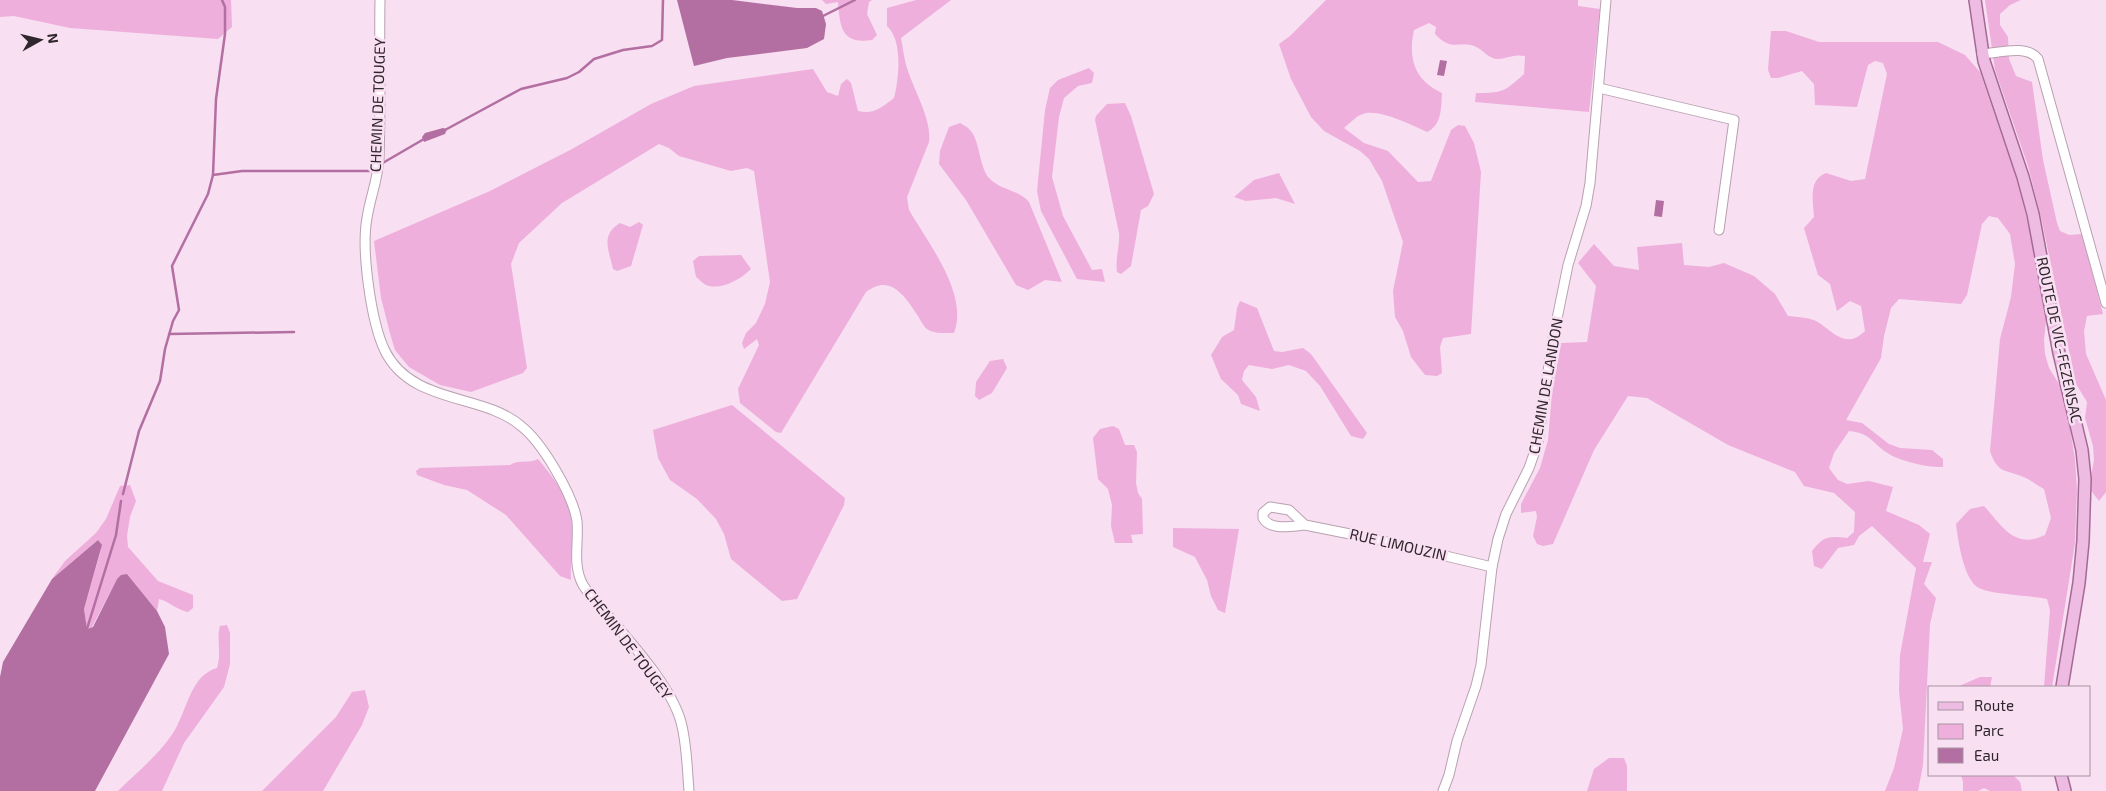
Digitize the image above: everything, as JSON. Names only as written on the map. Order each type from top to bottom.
[{"type":"main road","name":"ROUTE DE VIC-FEZENSAC","points":[[1975,0],[1982,54],[2023,177],[2033,214],[2059,353],[2082,450],[2085,479],[2083,541],[2078,592],[2062,686]]},
{"type":"main road","points":[[2061,776],[2065,791]]},
{"type":"street","name":"CHEMIN DE TOUGEY","points":[[380,0],[378,161],[364,238],[374,315],[386,352],[397,368],[410,380],[438,393],[505,415],[520,424],[533,437],[560,479],[575,513],[577,523],[576,562],[584,586],[672,700],[681,722],[686,750],[689,791]]},
{"type":"street","name":"CHEMIN DE LANDON","points":[[1442,791],[1449,775],[1457,741],[1476,686],[1481,665],[1492,567],[1506,514],[1529,468],[1538,442],[1552,343],[1568,265],[1586,206],[1590,183],[1606,0]]},
{"type":"street","points":[[1982,54],[2026,50],[2035,54],[2038,60],[2106,303]]},
{"type":"street","points":[[1599,88],[1734,120],[1719,230]]},
{"type":"street","name":"RUE LIMOUZIN","points":[[1305,525],[1370,538],[1492,567]]},
{"type":"green space","points":[[0,0],[231,0],[232,27],[218,39],[70,28],[14,16],[0,17]]},
{"type":"green space","points":[[822,0],[872,0],[869,2],[867,14],[877,35],[872,40],[862,41],[848,37],[841,26],[838,2],[826,4]]},
{"type":"green space","points":[[916,0],[951,0],[901,38],[906,65],[925,115],[929,133],[929,142],[907,197],[909,210],[936,253],[951,286],[956,302],[957,318],[954,333],[936,332],[927,329],[908,301],[896,289],[890,286],[882,285],[866,292],[781,433],[776,432],[740,403],[738,389],[759,345],[757,339],[744,349],[742,343],[746,333],[756,323],[765,304],[770,282],[754,171],[747,168],[731,171],[679,156],[669,148],[659,144],[562,203],[519,243],[511,264],[527,368],[523,373],[471,392],[440,385],[409,367],[395,350],[381,298],[374,241],[490,191],[572,149],[651,104],[694,86],[813,69],[827,92],[838,96],[841,84],[847,79],[851,83],[858,111],[869,112],[878,109],[894,98],[898,71],[898,50],[896,40],[887,26],[887,8]]},
{"type":"green space","points":[[1326,0],[1578,0],[1578,6],[1600,9],[1589,112],[1475,102],[1476,93],[1498,92],[1512,85],[1524,74],[1525,56],[1518,55],[1495,59],[1472,45],[1452,45],[1441,40],[1435,34],[1436,27],[1429,23],[1414,30],[1412,50],[1415,67],[1419,75],[1425,82],[1442,93],[1440,116],[1436,125],[1427,132],[1386,115],[1369,113],[1358,116],[1344,128],[1364,143],[1388,151],[1418,182],[1431,181],[1451,130],[1458,125],[1465,126],[1474,143],[1481,172],[1471,334],[1443,338],[1440,347],[1442,373],[1437,376],[1425,375],[1411,357],[1403,331],[1395,317],[1393,291],[1403,242],[1382,181],[1369,159],[1360,151],[1324,131],[1311,117],[1291,79],[1279,44],[1290,36]]},
{"type":"green space","points":[[1985,0],[2021,0],[2010,5],[2000,14],[2000,25],[2008,37],[2009,59],[2016,76],[2032,82],[2043,160],[2057,223],[2060,231],[2069,235],[2082,234],[2103,314],[2087,316],[2084,331],[2086,354],[2106,400],[2106,492],[2099,501],[2089,488],[2094,460],[2093,446],[2085,418],[2087,402],[2076,384],[2041,217],[2028,166],[1995,70]]},
{"type":"green space","points":[[1771,31],[1786,31],[1819,42],[1938,42],[1965,55],[1980,72],[2017,180],[2047,313],[2044,340],[2045,354],[2049,368],[2064,392],[2075,459],[2077,490],[2075,543],[2052,686],[2044,686],[2050,610],[2047,599],[1999,593],[1976,586],[1971,581],[1964,566],[1956,524],[1970,509],[1984,506],[2010,534],[2025,540],[2045,535],[2051,518],[2044,489],[2026,478],[2000,468],[1990,451],[2000,339],[2011,297],[2015,264],[2010,234],[1998,218],[1989,216],[1982,224],[1967,295],[1961,304],[1899,299],[1891,308],[1881,358],[1846,420],[1862,423],[1889,444],[1900,448],[1932,450],[1943,459],[1943,467],[1907,461],[1889,454],[1863,434],[1849,431],[1834,453],[1829,468],[1838,480],[1847,484],[1869,481],[1893,487],[1886,511],[1919,525],[1930,534],[1923,562],[1932,562],[1924,584],[1936,598],[1930,624],[1923,765],[1918,791],[1885,791],[1894,768],[1903,729],[1899,691],[1900,655],[1916,568],[1872,526],[1859,536],[1854,545],[1838,548],[1822,569],[1814,566],[1812,551],[1820,542],[1831,537],[1847,538],[1854,532],[1855,512],[1834,493],[1804,486],[1795,472],[1728,445],[1647,398],[1628,396],[1594,450],[1553,544],[1543,546],[1537,544],[1533,536],[1537,517],[1536,511],[1521,513],[1521,504],[1540,468],[1548,440],[1552,393],[1561,343],[1587,342],[1596,286],[1578,263],[1594,244],[1614,266],[1639,270],[1637,247],[1682,243],[1684,265],[1709,267],[1724,263],[1754,276],[1775,294],[1788,316],[1816,321],[1845,339],[1858,337],[1865,331],[1861,306],[1850,301],[1837,311],[1830,284],[1818,275],[1804,228],[1814,217],[1813,191],[1816,180],[1820,176],[1826,173],[1851,181],[1865,179],[1887,74],[1883,63],[1875,61],[1868,65],[1857,107],[1815,105],[1814,84],[1802,71],[1778,78],[1771,78],[1768,70]]},
{"type":"green space","points":[[1089,68],[1094,73],[1092,83],[1078,86],[1064,98],[1059,117],[1052,177],[1063,216],[1092,270],[1102,269],[1105,282],[1077,279],[1041,211],[1037,191],[1045,110],[1050,88],[1058,80]]},
{"type":"green space","points":[[1125,103],[1131,116],[1154,194],[1148,206],[1141,210],[1131,266],[1121,274],[1117,272],[1119,233],[1095,120],[1096,116],[1107,104]]},
{"type":"green space","points":[[960,123],[973,134],[983,167],[989,178],[1029,202],[1062,282],[1045,280],[1028,290],[1016,285],[966,200],[939,164],[940,151],[949,127]]},
{"type":"green space","points":[[1279,173],[1295,204],[1276,198],[1246,201],[1234,197],[1254,180]]},
{"type":"green space","points":[[639,222],[643,225],[631,266],[617,271],[613,269],[608,249],[610,233],[620,223],[630,227]]},
{"type":"green space","points":[[741,255],[751,269],[742,277],[730,283],[712,286],[705,284],[696,277],[693,261],[699,256]]},
{"type":"green space","points":[[1240,301],[1257,308],[1274,351],[1282,352],[1303,348],[1311,354],[1367,433],[1363,439],[1351,436],[1320,386],[1306,371],[1289,365],[1272,369],[1249,365],[1244,371],[1242,380],[1256,397],[1260,411],[1241,404],[1238,395],[1221,379],[1211,355],[1222,337],[1234,330],[1237,308]]},
{"type":"green space","points":[[1003,359],[1007,368],[992,393],[979,400],[975,396],[976,382],[990,361]]},
{"type":"green space","points":[[732,405],[845,498],[844,505],[797,599],[782,601],[731,559],[724,534],[716,519],[697,499],[670,480],[658,458],[653,430]]},
{"type":"green space","points":[[1113,426],[1119,429],[1125,445],[1134,445],[1137,452],[1136,483],[1138,493],[1142,499],[1143,534],[1131,535],[1133,543],[1115,543],[1111,526],[1112,505],[1108,489],[1098,479],[1093,438],[1100,429]]},
{"type":"green space","points":[[538,459],[561,491],[569,509],[572,535],[571,580],[560,576],[506,515],[467,490],[444,485],[417,475],[416,471],[420,468],[510,465],[516,462]]},
{"type":"green space","points":[[130,485],[136,501],[130,517],[127,536],[128,547],[158,581],[193,595],[193,608],[188,612],[184,611],[159,599],[157,611],[127,574],[117,579],[92,627],[87,629],[84,609],[101,550],[98,540],[52,579],[65,561],[96,533],[106,519],[120,486]]},
{"type":"green space","points":[[1173,528],[1239,529],[1225,613],[1218,610],[1211,596],[1207,580],[1195,557],[1173,547]]},
{"type":"green space","points":[[227,625],[230,633],[230,664],[224,687],[184,743],[162,791],[118,791],[165,744],[177,726],[196,684],[202,677],[217,668],[220,626]]},
{"type":"green space","points":[[1980,677],[1992,677],[1990,686],[1959,686]]},
{"type":"green space","points":[[365,690],[369,707],[362,725],[323,791],[262,791],[336,717],[352,692]]},
{"type":"green space","points":[[1609,758],[1624,758],[1627,766],[1627,791],[1587,791],[1594,769]]},
{"type":"green space","points":[[1961,776],[2014,776],[2020,782],[2022,791],[1990,791],[1984,788],[1978,791],[1963,791]]},
{"type":"water","points":[[677,0],[732,0],[797,8],[816,8],[822,11],[826,24],[824,39],[807,48],[727,58],[694,66]]},
{"type":"water","points":[[1440,60],[1447,61],[1444,76],[1437,75]]},
{"type":"water","points":[[443,128],[447,129],[445,134],[424,142],[422,137],[425,133]]},
{"type":"water","points":[[1656,200],[1664,201],[1662,217],[1654,216]]},
{"type":"water","points":[[98,540],[102,545],[84,609],[87,629],[93,627],[117,579],[121,575],[127,574],[157,611],[165,627],[169,654],[95,791],[0,791],[0,677],[3,662],[52,579]]},
{"type":"waterway","points":[[123,494],[139,431],[160,381],[165,349],[173,321],[179,310],[172,266],[208,194],[213,175],[216,99],[225,34],[225,7],[222,0]]},
{"type":"waterway","points":[[445,130],[521,89],[567,78],[579,72],[594,59],[623,50],[652,46],[662,40],[663,0]]},
{"type":"waterway","points":[[821,17],[855,0]]},
{"type":"waterway","points":[[381,164],[424,139]]},
{"type":"waterway","points":[[213,175],[242,171],[373,171]]},
{"type":"waterway","points":[[169,334],[294,332]]},
{"type":"waterway","points":[[86,632],[116,535],[121,501]]}]
